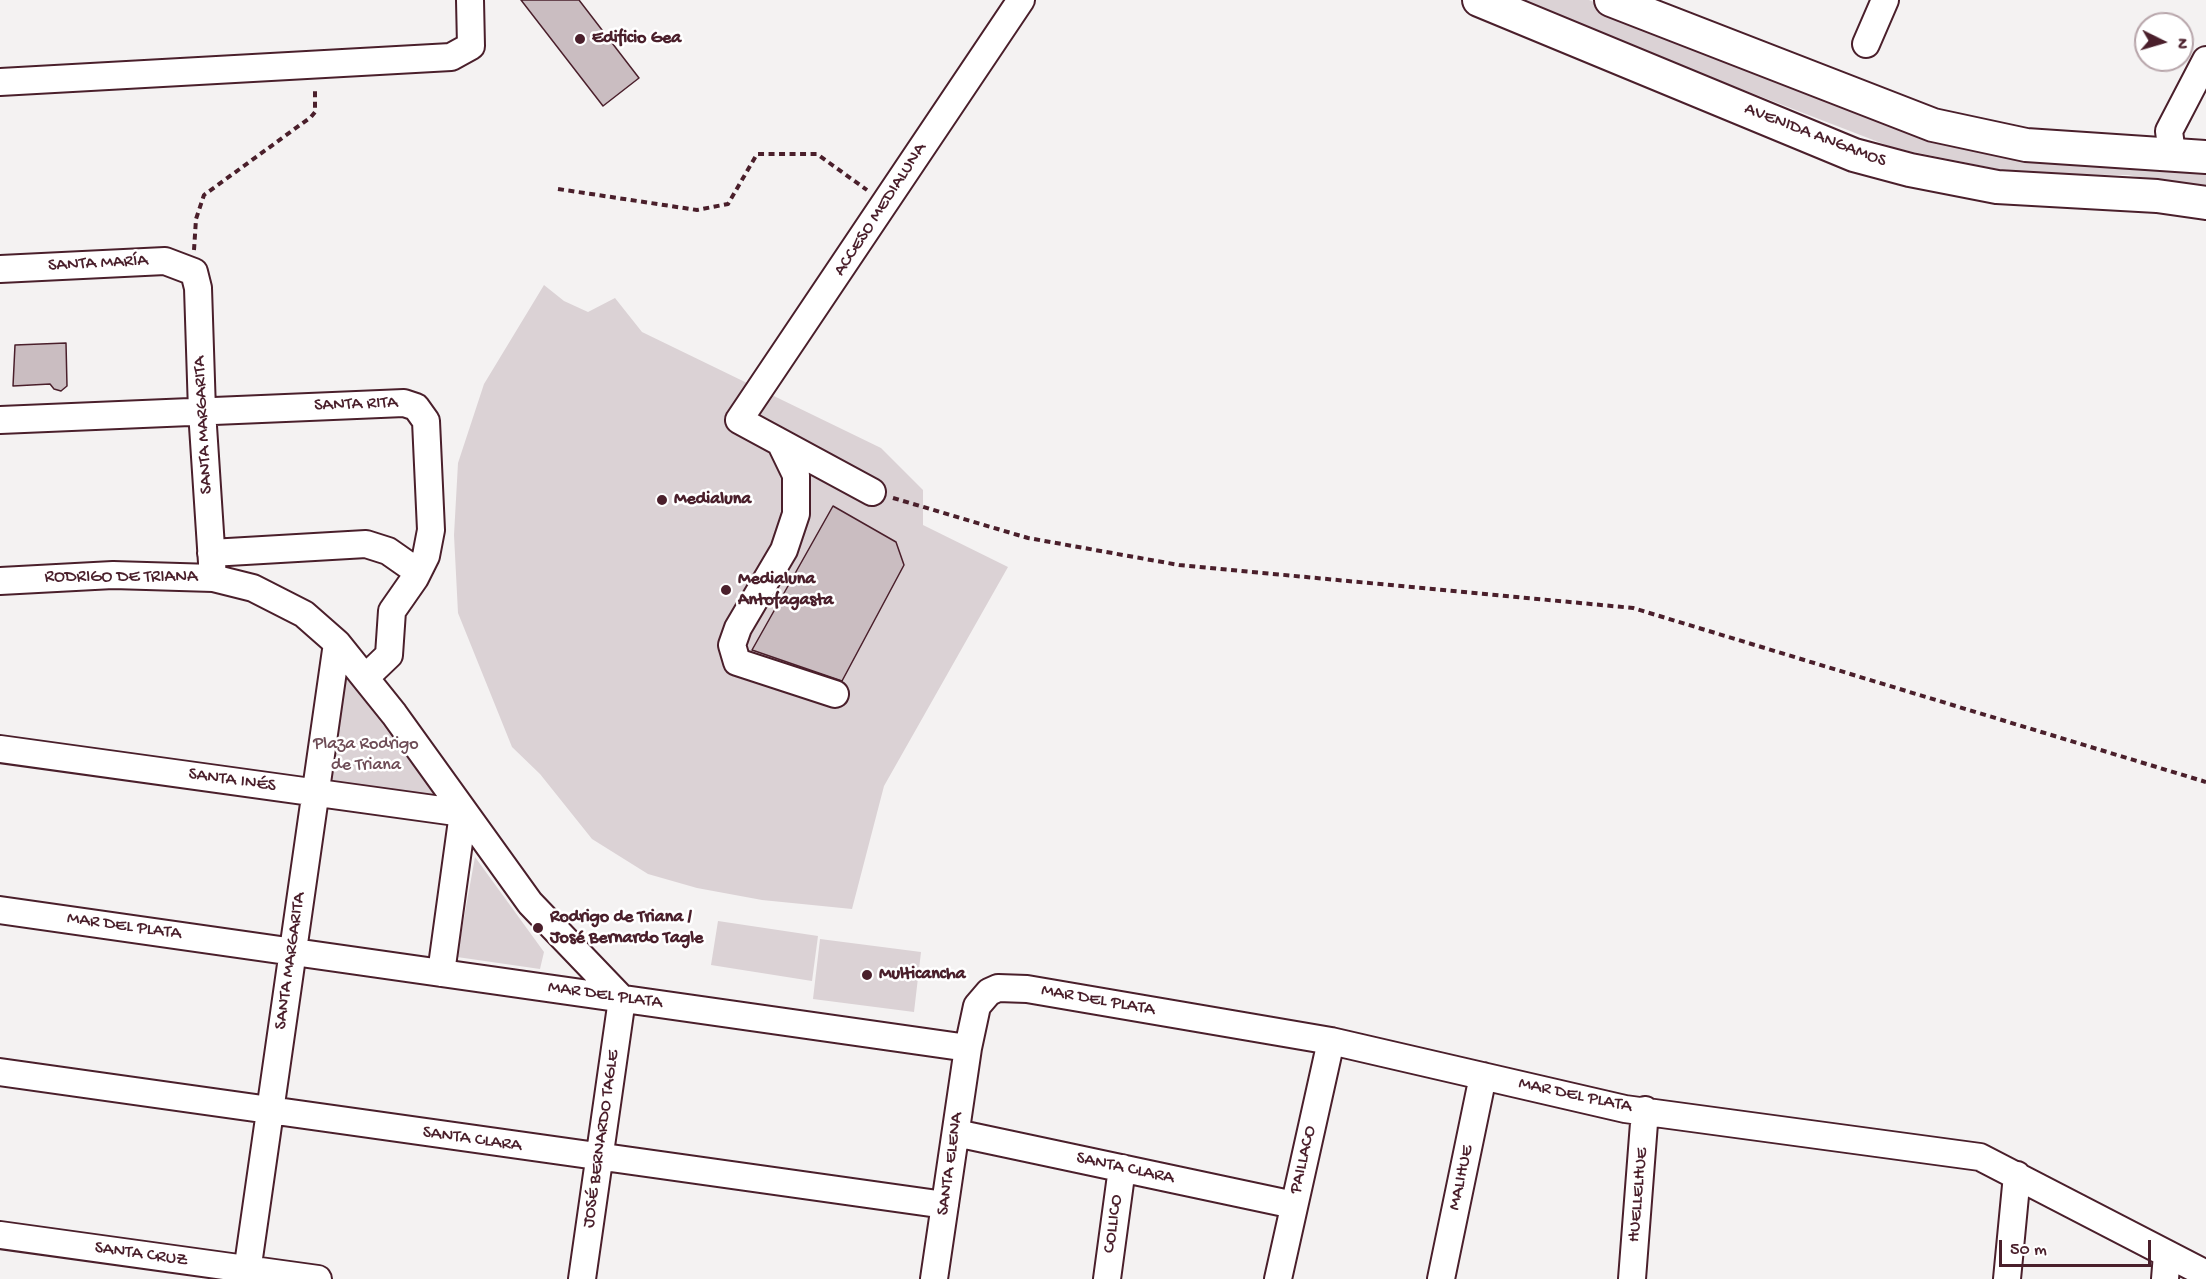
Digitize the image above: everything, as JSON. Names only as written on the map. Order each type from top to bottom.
[{"type":"main road","name":"AVENIDA ANGAMOS","points":[[1479,0],[1854,154],[1910,170],[1997,187],[2167,196],[2206,203]]},
{"type":"main road","points":[[1611,0],[1934,125],[2026,145],[2206,157]]},
{"type":"street","points":[[0,82],[451,57],[471,46],[470,0]]},
{"type":"street","name":"ACCESO MEDIALUNA","points":[[781,444],[739,420],[824,297],[1021,0]]},
{"type":"street","points":[[1866,44],[1885,0]]},
{"type":"street","points":[[2172,154],[2169,131],[2206,60]]},
{"type":"street","name":"SANTA MARÍA","points":[[0,269],[165,261],[194,272]]},
{"type":"street","name":"SANTA MARGARITA","points":[[194,272],[198,288],[202,411],[212,566]]},
{"type":"street","name":"SANTA RITA","points":[[0,420],[404,403],[416,407],[426,421],[431,530],[426,556],[392,611],[389,655],[365,678]]},
{"type":"street","points":[[781,444],[872,492]]},
{"type":"street","points":[[781,444],[796,475],[796,514],[784,550],[738,628],[732,645],[737,662],[835,694]]},
{"type":"street","points":[[212,566],[366,544],[388,551],[418,572]]},
{"type":"street","name":"RODRIGO DE TRIANA","points":[[0,581],[113,575],[212,566],[304,614],[337,643],[394,714],[463,813],[530,903],[622,999]]},
{"type":"street","name":"SANTA MARGARITA","points":[[246,1274],[337,643]]},
{"type":"street","name":"SANTA INÉS","points":[[0,749],[463,813]]},
{"type":"street","points":[[441,973],[463,813]]},
{"type":"street","name":"MAR DEL PLATA","points":[[0,910],[968,1048],[977,1006],[988,992],[998,988],[1027,989],[1331,1041],[1625,1109],[1980,1156],[2206,1274]]},
{"type":"street","name":"JOSÉ BERNARDO TAGLE","points":[[582,1279],[622,999]]},
{"type":"street","name":"PAILLACO","points":[[1278,1279],[1331,1041]]},
{"type":"street","name":"SANTA ELENA","points":[[934,1279],[968,1048]]},
{"type":"street","name":"SANTA CLARA","points":[[0,1072],[945,1205]]},
{"type":"street","name":"MALIHUE","points":[[1441,1279],[1483,1076]]},
{"type":"street","name":"HUELLELHUE","points":[[1632,1279],[1645,1110]]},
{"type":"street","name":"SANTA CLARA","points":[[956,1133],[1294,1205]]},
{"type":"street","name":"COLLICO","points":[[1107,1279],[1122,1168]]},
{"type":"street","points":[[2007,1279],[2017,1175]]},
{"type":"street","name":"SANTA CRUZ","points":[[0,1235],[246,1274],[318,1279]]},
{"type":"street","points":[[2164,1279],[2167,1254]]},
{"type":"path","points":[[194,272],[196,219],[204,195],[311,117],[315,101],[314,64]]},
{"type":"path","points":[[558,189],[697,210],[728,204],[757,154],[817,154],[885,202]]},
{"type":"path","points":[[872,492],[1028,538],[1179,565],[1633,608],[2206,782]]},
{"type":"green space","points":[[1523,0],[1589,0],[1829,98],[2206,166],[2206,189],[2128,175],[2022,174],[1894,148],[1692,70]]},
{"type":"green space","name":"Medialuna Antofagasta","points":[[544,285],[564,301],[588,312],[615,298],[642,332],[881,448],[923,490],[923,525],[1008,567],[884,786],[852,909],[762,900],[697,888],[648,874],[592,839],[540,774],[512,747],[458,613],[454,535],[458,463],[484,384]]},
{"type":"green space","name":"Plaza Rodrigo de Triana","points":[[342,672],[442,801],[327,782]]},
{"type":"green space","points":[[475,857],[544,952],[540,969],[457,957]]},
{"type":"green space","points":[[718,921],[818,936],[812,981],[711,965]]},
{"type":"green space","name":"Multicancha","points":[[820,939],[921,952],[914,1012],[813,999]]},
{"type":"building","name":"Edificio Gea","points":[[521,0],[579,0],[639,78],[603,106]]},
{"type":"building","points":[[66,343],[67,386],[61,391],[54,389],[50,384],[13,386],[15,345]]},
{"type":"building","points":[[833,506],[896,542],[904,565],[842,681],[752,650]]},
{"type":"place","name":"Edificio Gea","points":[[580,39]]},
{"type":"place","name":"Medialuna","points":[[662,500]]},
{"type":"place","name":"Medialuna Antofagasta","points":[[726,590]]},
{"type":"place","name":"Rodrigo de Triana / José Bernardo Tagle","points":[[538,928]]},
{"type":"place","name":"Multicancha","points":[[867,975]]}]
